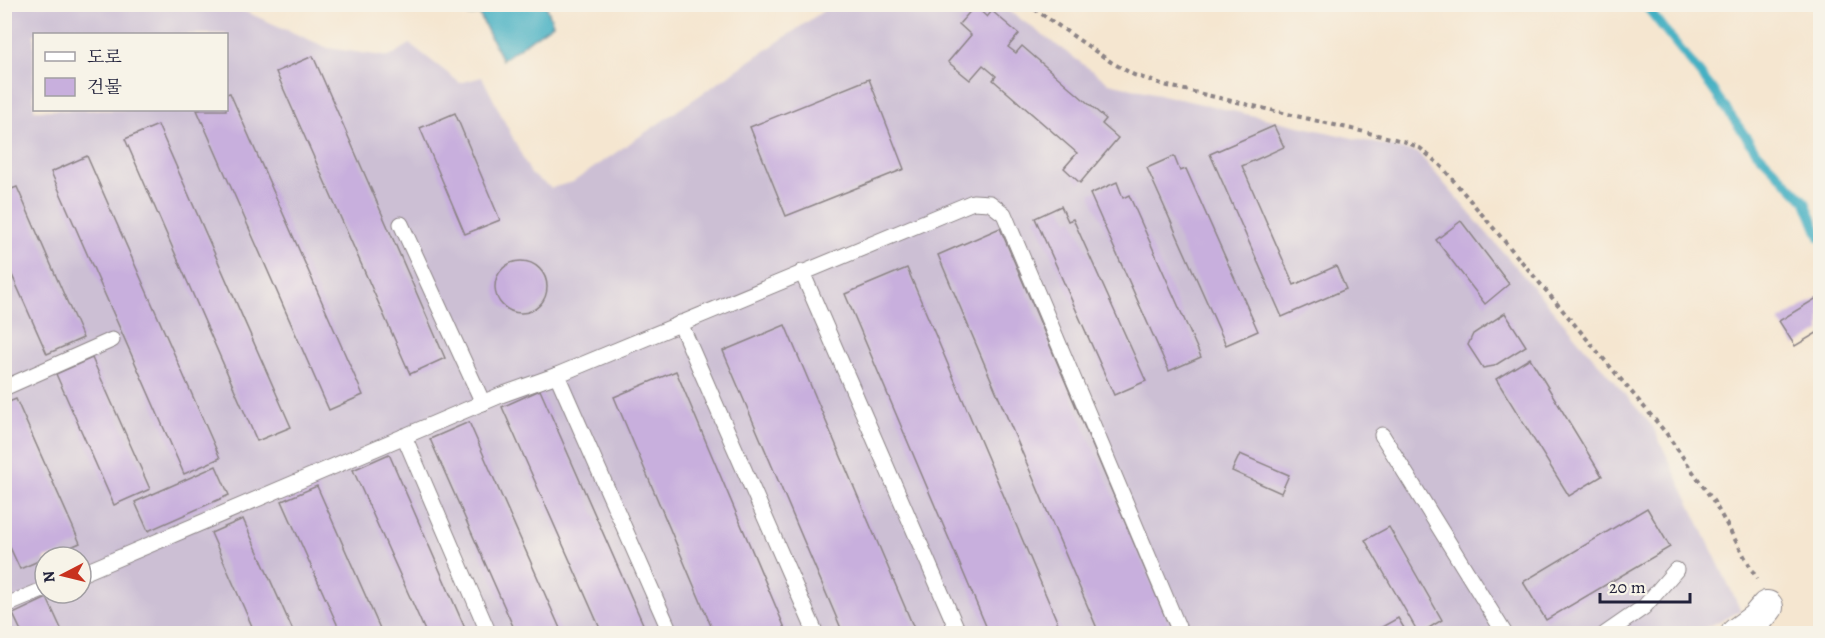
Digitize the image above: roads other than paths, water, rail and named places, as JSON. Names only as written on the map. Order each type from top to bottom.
[{"type":"street","points":[[1737,633],[1756,620],[1767,608]]},
{"type":"lane","points":[[93,569],[483,403],[557,375],[972,202],[990,203],[1004,214],[1181,633]]},
{"type":"lane","points":[[401,224],[483,403]]},
{"type":"lane","points":[[802,272],[959,633]]},
{"type":"lane","points":[[680,323],[816,633]]},
{"type":"lane","points":[[4,388],[112,340]]},
{"type":"lane","points":[[557,375],[671,633]]},
{"type":"lane","points":[[1382,435],[1505,633]]},
{"type":"lane","points":[[404,436],[489,633]]},
{"type":"lane","points":[[1605,633],[1644,607],[1676,570]]},
{"type":"lane","points":[[4,606],[33,594]]},
{"type":"water","points":[[465,5],[546,5],[553,24],[502,60],[479,14],[469,16]]},
{"type":"waterway","points":[[1644,4],[1710,86],[1756,151],[1805,201],[1820,238]]}]
